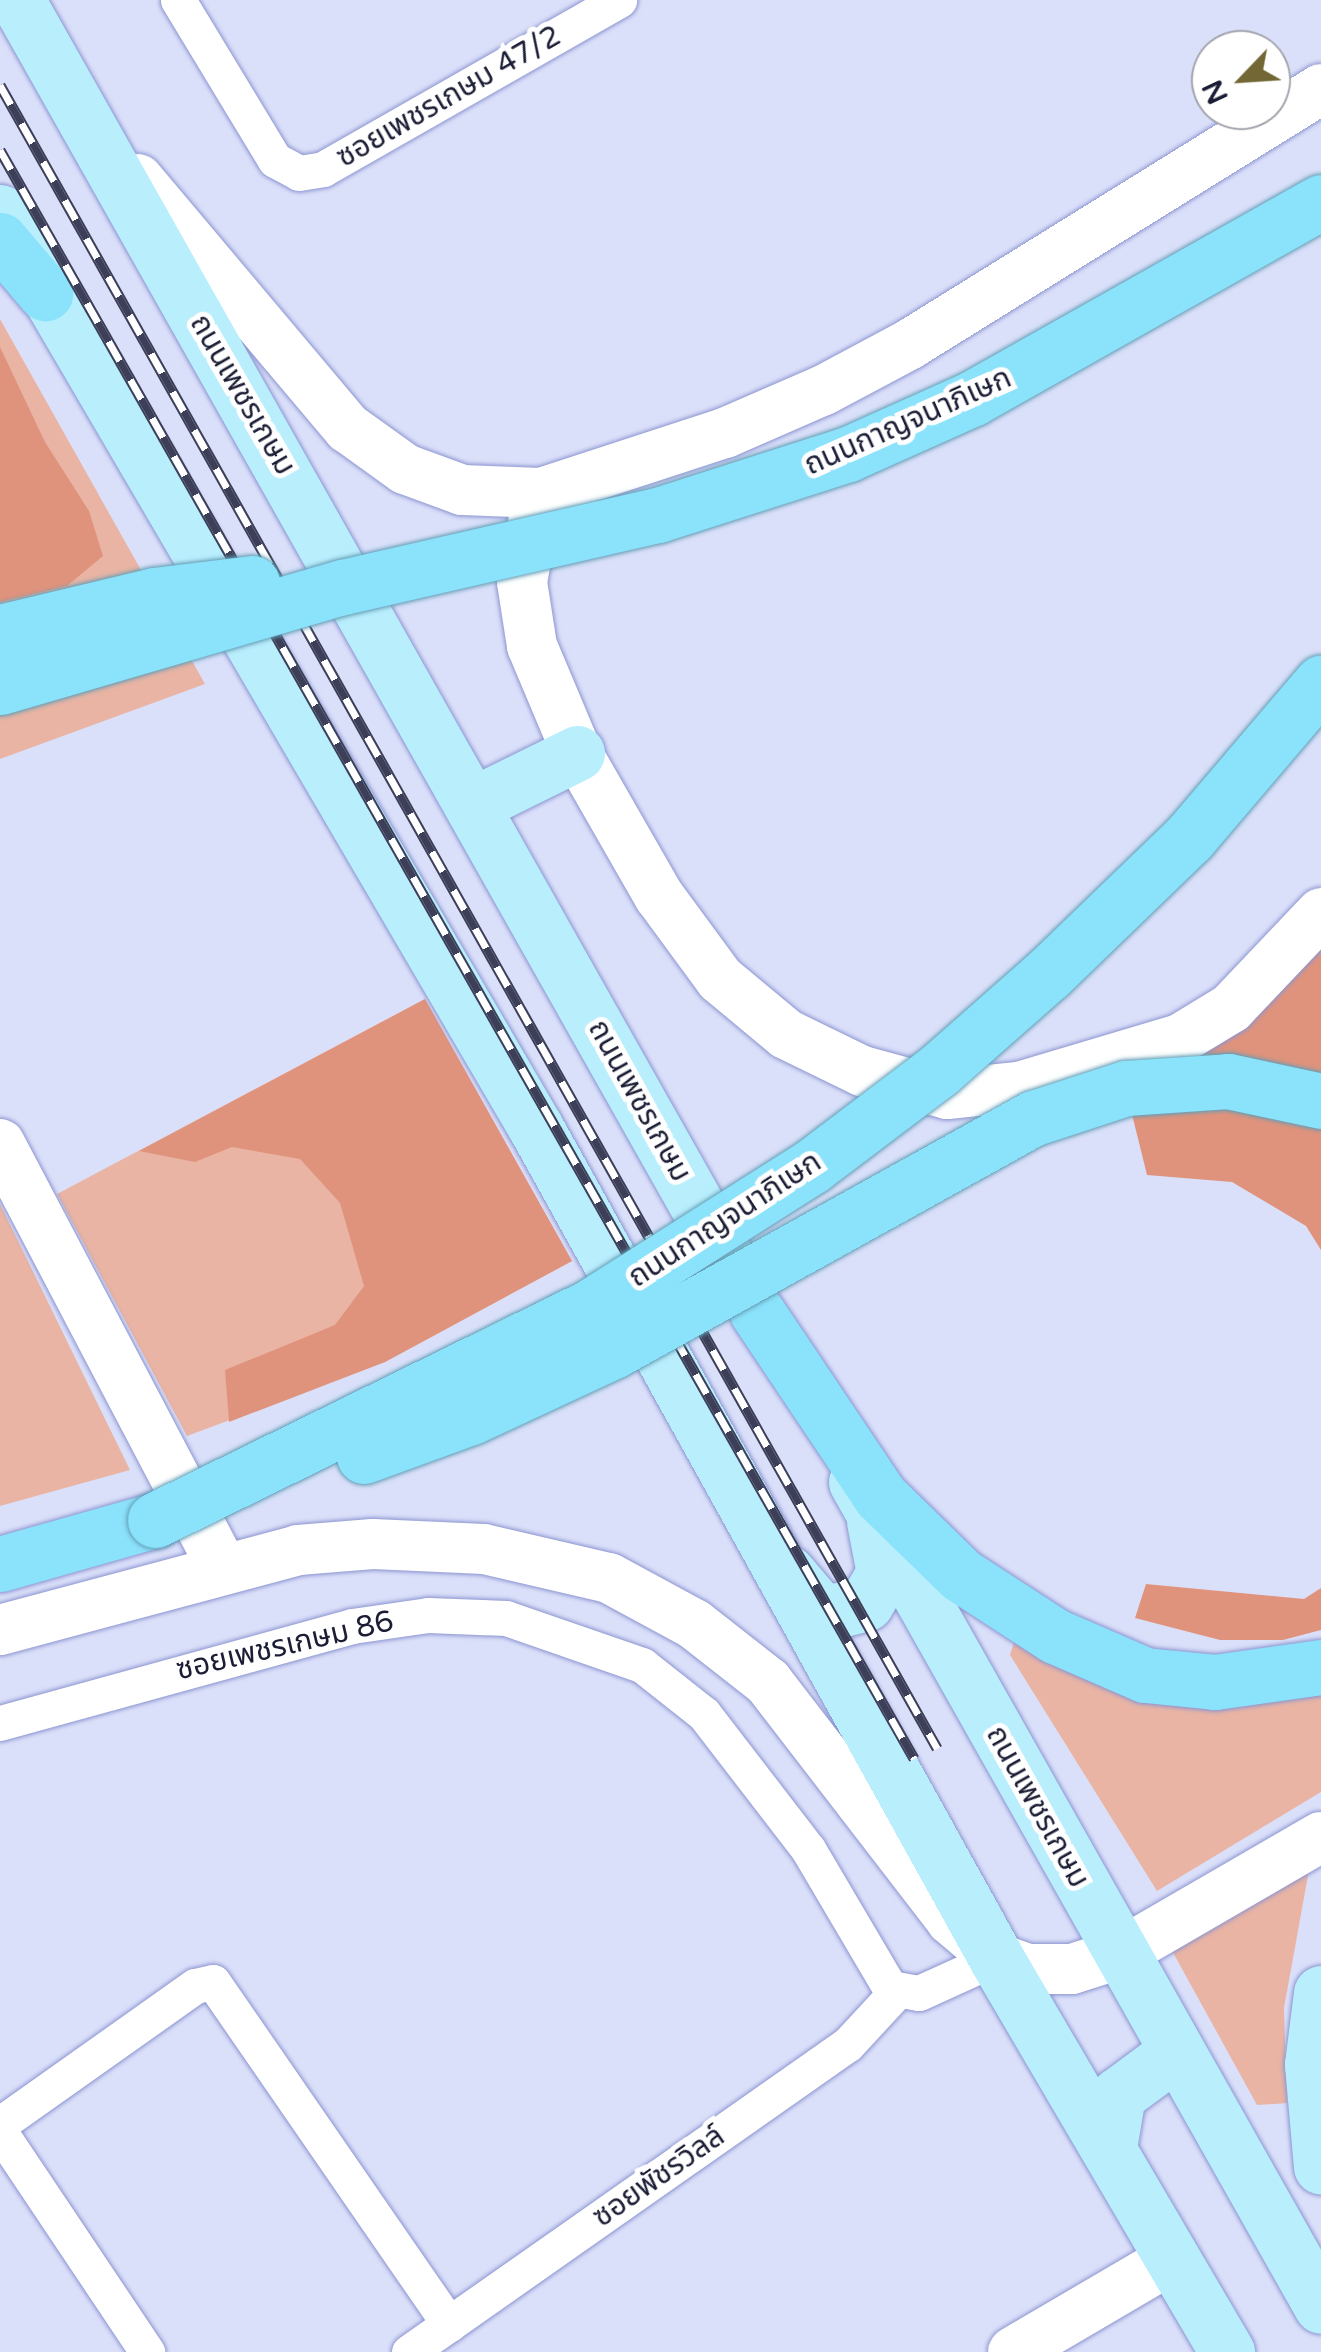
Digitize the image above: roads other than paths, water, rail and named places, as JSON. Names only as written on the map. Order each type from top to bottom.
[{"type":"highway","name":"ถนนกาญจนาภิเษก","points":[[0,686],[305,597],[658,515],[848,454],[989,389],[1321,202]]},
{"type":"highway","points":[[0,240],[45,292]]},
{"type":"highway","points":[[0,632],[154,594],[497,555]]},
{"type":"highway","name":"ถนนกาญจนาภิเษก","points":[[0,1564],[156,1520],[593,1305],[812,1166],[939,1070],[1048,974],[1189,838],[1321,684]]},
{"type":"highway","points":[[156,1520],[306,1478],[471,1417],[782,1261],[1034,1118],[1126,1088],[1228,1081],[1321,1101]]},
{"type":"highway","points":[[756,1312],[880,1496],[961,1575],[1055,1636],[1144,1675],[1215,1682],[1321,1667]]},
{"type":"main road","name":"ถนนเพชรเกษม","points":[[17,0],[1321,2306]]},
{"type":"main road","points":[[53,62],[158,206],[348,428],[405,470],[462,490],[541,493],[725,433],[824,390],[910,344],[1321,89]]},
{"type":"main road","points":[[0,212],[536,1128],[996,1958],[1227,2352]]},
{"type":"main road","points":[[541,493],[529,525],[522,582],[532,646],[578,753],[659,896],[720,979],[786,1034],[862,1071],[947,1094],[1019,1087],[1180,1039],[1231,1008],[1321,913]]},
{"type":"main road","points":[[474,804],[578,753]]},
{"type":"main road","points":[[0,1144],[223,1568]]},
{"type":"main road","points":[[780,1565],[816,1606],[845,1611],[866,1602],[884,1572],[872,1508]]},
{"type":"main road","points":[[0,1630],[298,1550],[372,1544],[484,1549],[546,1559],[657,1600],[768,1682],[926,1891],[996,1958],[1028,1969],[1072,1970],[1120,1954],[1321,1837]]},
{"type":"main road","points":[[1321,1993],[1312,2064],[1321,2167]]},
{"type":"main road","points":[[1109,2148],[1118,2095],[1176,2052]]},
{"type":"main road","points":[[1013,2352],[1173,2258]]},
{"type":"street","name":"ซอยเพชรเกษม 47/2","points":[[178,0],[275,160],[298,173],[323,169],[619,0]]},
{"type":"street","name":"ซอยเพชรเกษม 86","points":[[0,1722],[266,1644],[390,1620],[506,1618],[575,1637],[642,1665],[704,1714],[760,1778],[877,1970],[898,1990]]},
{"type":"street","points":[[898,1990],[919,1994],[996,1958]]},
{"type":"street","points":[[0,2124],[194,1986],[213,1982],[449,2324]]},
{"type":"street","name":"ซอยพัชรวิลล์","points":[[409,2352],[848,2044],[898,1990]]},
{"type":"street","points":[[0,2132],[148,2352]]},
{"type":"railway","points":[[0,85],[937,1748]]},
{"type":"railway","points":[[0,150],[914,1758]]}]
